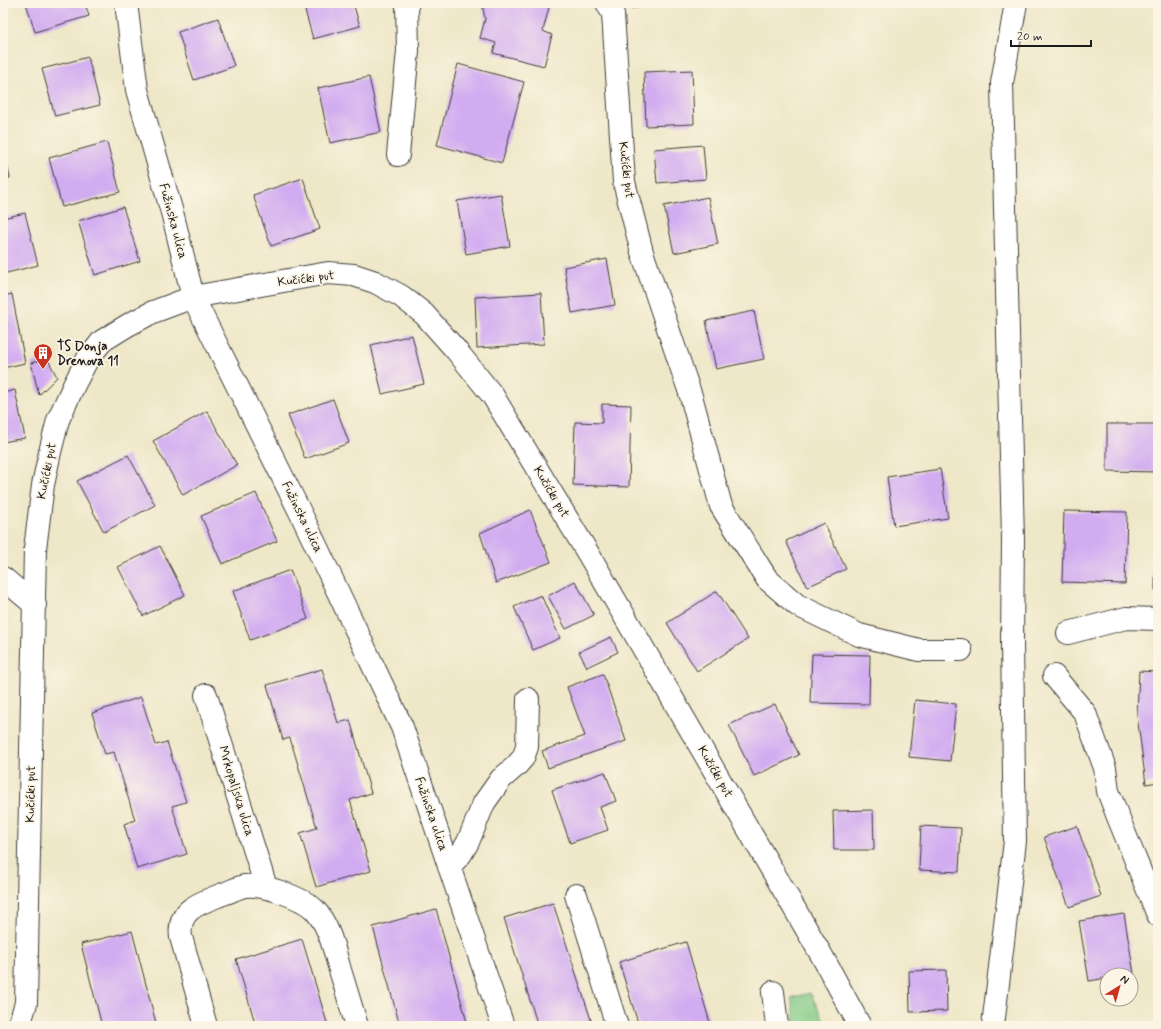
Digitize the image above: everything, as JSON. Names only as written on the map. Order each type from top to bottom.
[{"type":"street","name":"Fužinska ulica","points":[[126,3],[137,90],[173,216],[193,297],[299,511],[402,727],[503,1026]]},
{"type":"street","points":[[398,155],[408,51],[406,3]]},
{"type":"street","name":"Kučićki put","points":[[607,3],[612,14],[624,182],[642,252],[691,396],[721,506],[767,579],[797,605],[859,635],[919,650],[961,650]]},
{"type":"street","points":[[993,1026],[1015,841],[1012,642],[1013,540],[1002,83],[1016,3]]},
{"type":"street","name":"Kučićki put","points":[[18,1026],[26,1003],[35,549],[43,485],[58,420],[87,360],[102,341],[128,325],[153,312],[193,297],[328,273],[354,275],[375,282],[401,296],[428,320],[456,350],[493,396],[589,554],[822,956],[860,1026]]},
{"type":"street","points":[[3,578],[35,606]]},
{"type":"street","points":[[1068,633],[1126,618],[1158,619]]},
{"type":"street","points":[[1054,676],[1085,713],[1105,768],[1108,791],[1149,896],[1158,914]]},
{"type":"street","name":"Mrkopaljska ulica","points":[[206,695],[266,887]]},
{"type":"street","points":[[450,867],[461,854],[468,842],[484,803],[501,779],[523,758],[527,747],[528,699]]},
{"type":"street","points":[[206,1026],[181,938],[180,930],[182,921],[186,913],[196,904],[245,886],[266,887],[291,896],[313,908],[324,923],[333,945],[357,1026]]},
{"type":"street","points":[[576,895],[617,1026]]},
{"type":"street","points":[[773,992],[777,1026]]},
{"type":"green space","points":[[810,993],[827,1026],[796,1026],[791,998]]},
{"type":"building","points":[[26,3],[85,3],[89,16],[35,32]]},
{"type":"building","points":[[303,3],[353,3],[360,26],[313,39]]},
{"type":"building","points":[[482,3],[550,3],[543,31],[552,35],[544,66],[493,53],[496,43],[480,38],[485,19]]},
{"type":"building","points":[[618,3],[664,3],[665,6],[618,9]]},
{"type":"building","points":[[218,18],[234,66],[194,80],[178,32]]},
{"type":"building","points":[[88,57],[100,105],[55,116],[42,69]]},
{"type":"building","points":[[458,64],[524,82],[502,163],[437,145]]},
{"type":"building","points":[[692,70],[694,124],[646,126],[644,72]]},
{"type":"building","points":[[369,77],[381,132],[330,143],[318,88]]},
{"type":"building","points":[[107,142],[120,192],[62,207],[49,158]]},
{"type":"building","points":[[3,144],[10,178],[3,180]]},
{"type":"building","points":[[703,145],[706,179],[657,183],[654,149]]},
{"type":"building","points":[[303,178],[320,229],[271,246],[253,195]]},
{"type":"building","points":[[501,194],[510,246],[466,254],[457,201]]},
{"type":"building","points":[[708,197],[718,244],[674,253],[664,206]]},
{"type":"building","points":[[123,207],[140,261],[95,275],[78,221]]},
{"type":"building","points":[[25,213],[38,265],[3,274],[3,218]]},
{"type":"building","points":[[607,259],[615,305],[572,313],[564,267]]},
{"type":"building","points":[[541,293],[544,344],[477,348],[475,297]]},
{"type":"building","points":[[12,294],[25,363],[3,368],[3,296]]},
{"type":"building","points":[[754,311],[764,359],[716,369],[706,321]]},
{"type":"building","points":[[412,335],[424,384],[382,394],[371,345]]},
{"type":"building","name":"TS Donja Drenova 11","points":[[47,358],[57,377],[39,395],[31,363]]},
{"type":"building","points":[[15,390],[25,438],[3,442],[3,393]]},
{"type":"building","points":[[333,399],[349,443],[305,459],[288,415]]},
{"type":"building","points":[[602,404],[631,405],[629,487],[573,485],[575,422],[602,423]]},
{"type":"building","points":[[207,411],[237,465],[183,495],[153,441]]},
{"type":"building","points":[[1107,424],[1158,424],[1158,472],[1107,471]]},
{"type":"building","points":[[128,455],[155,505],[104,532],[77,481]]},
{"type":"building","points":[[940,469],[948,518],[894,526],[887,477]]},
{"type":"building","points":[[256,493],[277,541],[222,564],[201,516]]},
{"type":"building","points":[[530,510],[551,562],[496,583],[480,533]]},
{"type":"building","points":[[1156,510],[1158,510],[1158,590],[1155,590]]},
{"type":"building","points":[[1064,511],[1127,512],[1125,584],[1062,582]]},
{"type":"building","points":[[824,523],[846,569],[807,587],[786,541]]},
{"type":"building","points":[[160,546],[185,595],[143,616],[118,567]]},
{"type":"building","points":[[290,570],[308,619],[250,640],[233,591]]},
{"type":"building","points":[[575,581],[594,615],[566,629],[548,596]]},
{"type":"building","points":[[717,591],[748,639],[697,671],[667,623]]},
{"type":"building","points":[[541,595],[560,638],[533,650],[514,607]]},
{"type":"building","points":[[611,637],[618,652],[587,667],[579,652]]},
{"type":"building","points":[[812,654],[870,655],[869,704],[810,703]]},
{"type":"building","points":[[322,669],[338,723],[350,720],[371,793],[350,800],[371,871],[316,887],[300,833],[317,828],[290,738],[283,740],[267,685]]},
{"type":"building","points":[[1139,671],[1158,672],[1158,782],[1146,784],[1137,715]]},
{"type":"building","points":[[603,674],[626,741],[548,768],[542,751],[585,736],[567,687]]},
{"type":"building","points":[[141,697],[156,745],[167,742],[186,802],[172,806],[187,854],[137,869],[124,824],[135,820],[114,752],[105,754],[92,713]]},
{"type":"building","points":[[915,700],[956,704],[950,761],[909,757]]},
{"type":"building","points":[[775,704],[799,755],[754,776],[729,725]]},
{"type":"building","points":[[605,772],[616,801],[600,807],[608,830],[570,843],[552,790]]},
{"type":"building","points":[[873,810],[874,850],[834,850],[833,811]]},
{"type":"building","points":[[921,826],[961,828],[959,872],[919,870]]},
{"type":"building","points":[[1077,826],[1101,896],[1069,907],[1044,837]]},
{"type":"building","points":[[553,903],[593,1026],[538,1026],[504,918]]},
{"type":"building","points":[[436,909],[468,1026],[400,1026],[373,927]]},
{"type":"building","points":[[1124,914],[1133,967],[1099,967],[1099,979],[1089,981],[1079,921]]},
{"type":"building","points":[[132,931],[156,1023],[147,1026],[102,1026],[81,944]]},
{"type":"building","points":[[302,939],[328,1026],[256,1026],[236,959]]},
{"type":"building","points":[[686,942],[711,1026],[639,1026],[619,962]]},
{"type":"building","points":[[946,970],[947,1011],[910,1012],[909,971]]},
{"type":"place","name":"TS Donja Drenova 11","points":[[43,370]]}]
